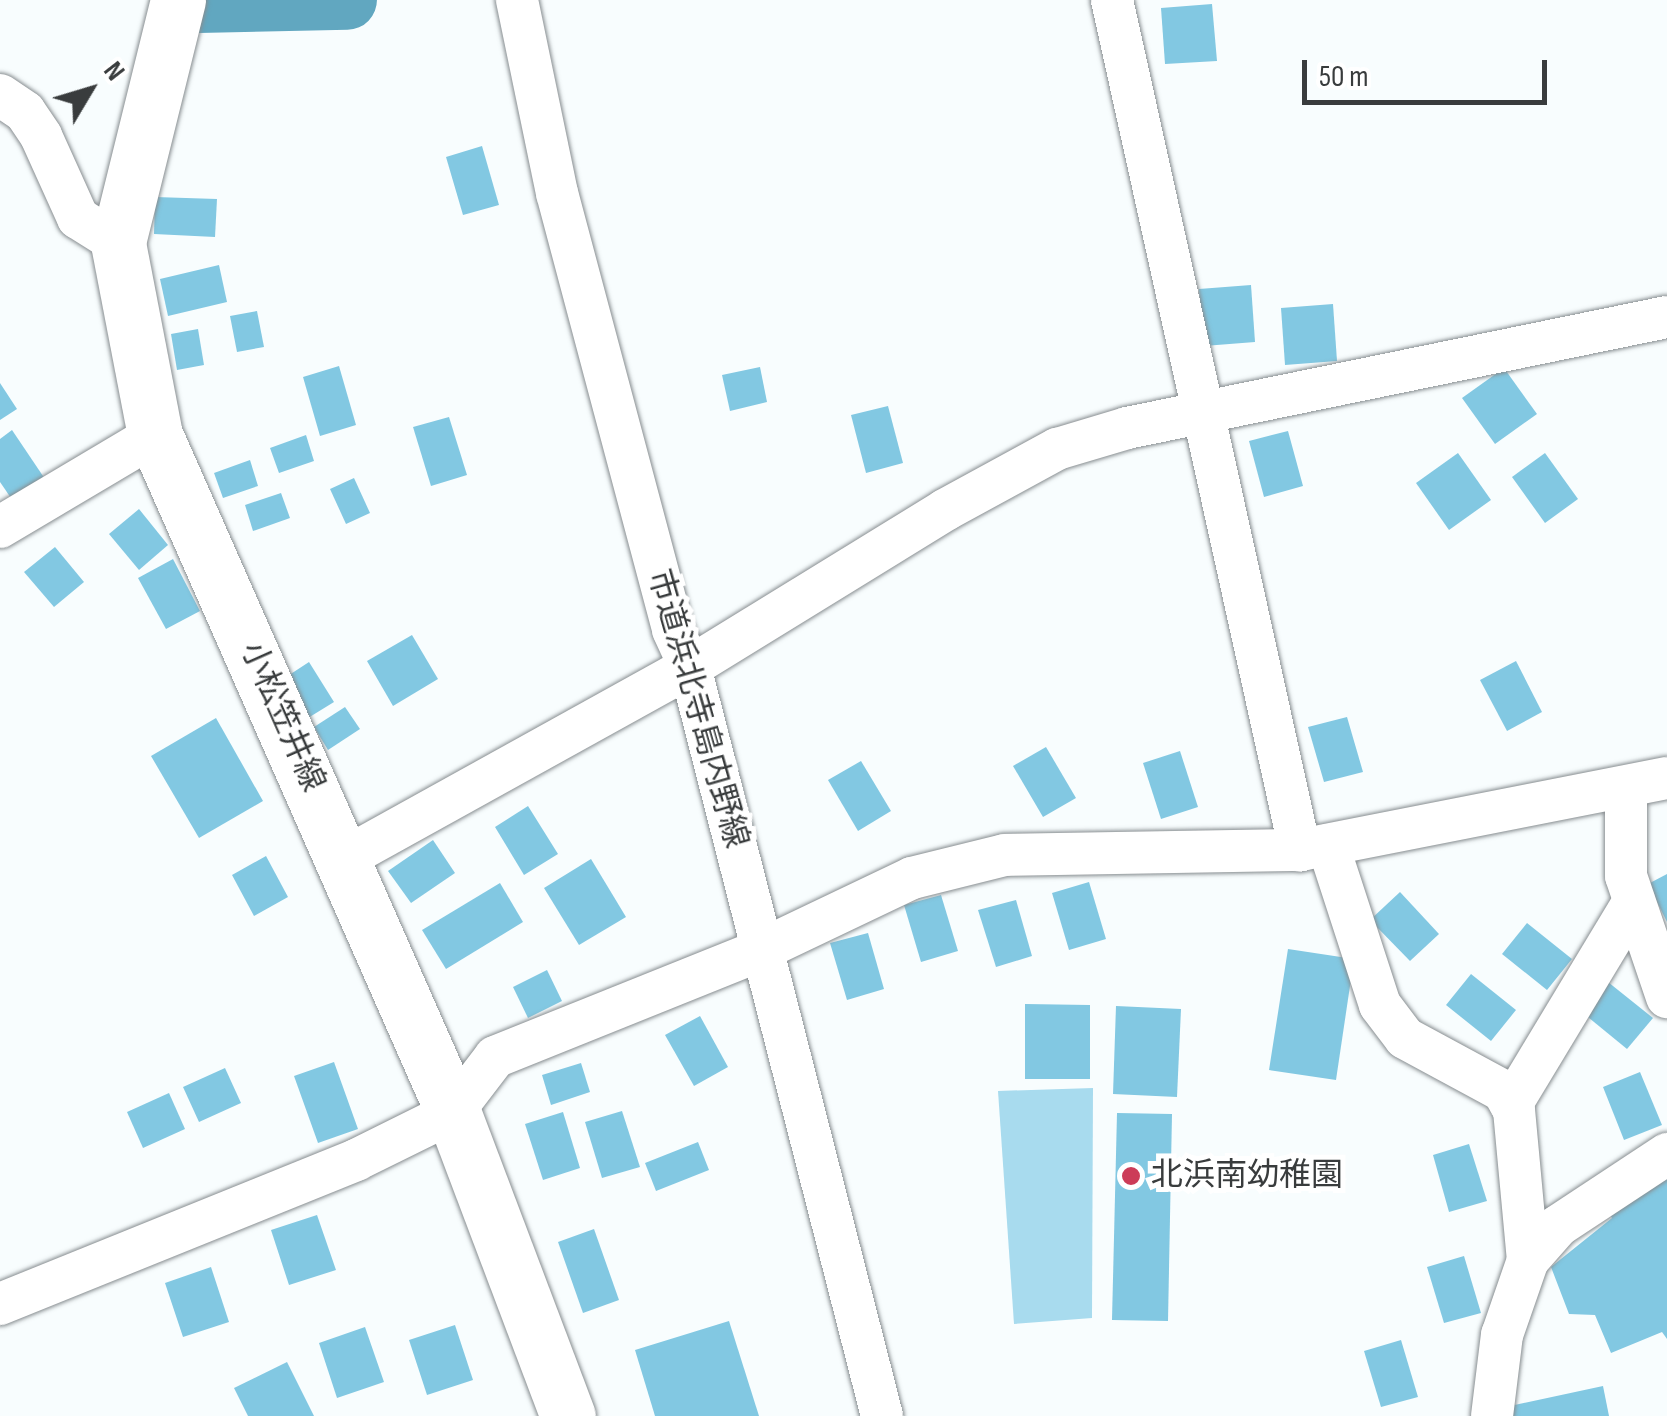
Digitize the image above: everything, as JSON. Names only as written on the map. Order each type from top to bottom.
[{"type":"main road","name":"小松笠井線","points":[[178,0],[118,243],[156,434],[453,1112],[568,1416]]},
{"type":"street","points":[[1112,0],[1206,414],[1314,848],[1380,1004],[1405,1038],[1504,1091],[1511,1105],[1523,1173],[1528,1260]]},
{"type":"street","name":"市道浜北寺島内野線","points":[[518,2],[557,193],[673,630],[690,667],[882,1416]]},
{"type":"street","points":[[0,95],[25,112],[41,136],[78,218],[118,243]]},
{"type":"street","points":[[345,858],[690,667],[945,510],[1057,449],[1127,428],[1667,316]]},
{"type":"street","points":[[0,527],[156,434]]},
{"type":"street","points":[[0,1304],[338,1167],[453,1112],[495,1057],[763,949],[912,878],[1004,855],[1314,848],[1667,778]]},
{"type":"street","points":[[1626,787],[1626,876],[1667,997]]},
{"type":"street","points":[[1511,1105],[1634,901]]},
{"type":"street","points":[[1492,1416],[1502,1335],[1528,1260],[1558,1226],[1667,1154]]},
{"type":"shaded area","points":[[1093,1088],[1092,1318],[1014,1324],[998,1091]]},
{"type":"building","points":[[1212,4],[1217,61],[1165,64],[1161,8]]},
{"type":"building","points":[[482,146],[499,205],[463,215],[446,157]]},
{"type":"building","points":[[155,197],[217,199],[215,237],[154,234]]},
{"type":"building","points":[[219,265],[227,302],[168,316],[160,279]]},
{"type":"building","points":[[1251,285],[1255,342],[1204,346],[1199,289]]},
{"type":"building","points":[[1333,304],[1337,361],[1285,365],[1281,308]]},
{"type":"building","points":[[257,311],[264,347],[237,352],[230,316]]},
{"type":"building","points":[[198,329],[204,365],[177,370],[171,334]]},
{"type":"building","points":[[339,366],[356,425],[320,436],[303,377]]},
{"type":"building","points":[[760,367],[767,402],[730,411],[722,375]]},
{"type":"building","points":[[1504,368],[1537,414],[1495,444],[1462,398]]},
{"type":"building","points":[[0,383],[17,409],[0,420]]},
{"type":"building","points":[[888,406],[903,463],[866,473],[851,415]]},
{"type":"building","points":[[449,417],[467,475],[431,486],[413,427]]},
{"type":"building","points":[[12,430],[45,479],[13,501],[0,482],[0,439]]},
{"type":"building","points":[[1288,431],[1303,486],[1264,497],[1249,441]]},
{"type":"building","points":[[306,435],[314,461],[279,473],[270,448]]},
{"type":"building","points":[[1458,453],[1491,500],[1449,530],[1416,483]]},
{"type":"building","points":[[1545,453],[1578,499],[1545,523],[1512,477]]},
{"type":"building","points":[[250,460],[258,486],[223,498],[214,473]]},
{"type":"building","points":[[354,478],[370,513],[346,524],[330,489]]},
{"type":"building","points":[[281,493],[290,518],[253,531],[245,505]]},
{"type":"building","points":[[139,509],[168,545],[139,570],[109,534]]},
{"type":"building","points":[[55,547],[84,582],[54,607],[24,572]]},
{"type":"building","points":[[173,559],[200,611],[166,629],[138,578]]},
{"type":"building","points":[[412,635],[438,679],[393,706],[367,661]]},
{"type":"building","points":[[1516,661],[1542,712],[1507,731],[1480,680]]},
{"type":"building","points":[[309,662],[334,702],[308,718],[283,679]]},
{"type":"building","points":[[345,707],[360,729],[328,750],[314,727]]},
{"type":"building","points":[[1347,717],[1363,772],[1324,782],[1308,727]]},
{"type":"building","points":[[216,718],[263,801],[199,838],[151,756]]},
{"type":"building","points":[[1046,747],[1076,798],[1043,817],[1013,766]]},
{"type":"building","points":[[1180,751],[1198,807],[1161,819],[1143,763]]},
{"type":"building","points":[[861,761],[891,811],[858,831],[828,780]]},
{"type":"building","points":[[528,806],[558,854],[524,875],[495,827]]},
{"type":"building","points":[[433,840],[455,873],[411,903],[388,871]]},
{"type":"building","points":[[266,856],[288,897],[254,916],[232,875]]},
{"type":"building","points":[[591,859],[626,917],[579,945],[544,888]]},
{"type":"building","points":[[1667,874],[1667,922],[1648,884]]},
{"type":"building","points":[[1089,882],[1106,939],[1069,950],[1052,893]]},
{"type":"building","points":[[500,883],[523,922],[446,969],[422,930]]},
{"type":"building","points":[[1400,892],[1439,934],[1410,961],[1370,920]]},
{"type":"building","points":[[941,895],[958,951],[921,962],[904,905]]},
{"type":"building","points":[[1016,900],[1032,956],[996,967],[978,910]]},
{"type":"building","points":[[1527,923],[1572,959],[1547,990],[1502,954]]},
{"type":"building","points":[[868,933],[884,989],[847,1000],[830,943]]},
{"type":"building","points":[[1288,949],[1354,959],[1336,1080],[1269,1070]]},
{"type":"building","points":[[547,970],[562,1001],[528,1018],[513,987]]},
{"type":"building","points":[[1471,974],[1516,1010],[1491,1041],[1446,1005]]},
{"type":"building","points":[[1608,982],[1653,1018],[1627,1049],[1583,1013]]},
{"type":"building","points":[[1025,1004],[1090,1005],[1090,1079],[1025,1079]]},
{"type":"building","points":[[1116,1006],[1181,1009],[1177,1097],[1113,1094]]},
{"type":"building","points":[[700,1016],[728,1067],[694,1086],[665,1035]]},
{"type":"building","points":[[334,1062],[358,1129],[318,1143],[294,1076]]},
{"type":"building","points":[[581,1063],[590,1092],[551,1105],[542,1075]]},
{"type":"building","points":[[225,1068],[241,1103],[199,1122],[183,1087]]},
{"type":"building","points":[[1640,1072],[1662,1125],[1624,1140],[1603,1087]]},
{"type":"building","points":[[169,1093],[185,1129],[143,1148],[127,1112]]},
{"type":"building","points":[[622,1111],[640,1167],[602,1178],[585,1122]]},
{"type":"building","points":[[563,1112],[580,1168],[543,1180],[525,1124]]},
{"type":"building","points":[[1117,1113],[1172,1114],[1168,1321],[1112,1320]]},
{"type":"building","points":[[698,1142],[709,1170],[656,1191],[645,1163]]},
{"type":"building","points":[[1469,1144],[1487,1201],[1449,1212],[1433,1155]]},
{"type":"building","points":[[1667,1175],[1667,1339],[1662,1332],[1611,1353],[1595,1315],[1569,1314],[1551,1267],[1612,1218],[1603,1201]]},
{"type":"building","points":[[317,1215],[336,1270],[289,1285],[271,1230]]},
{"type":"building","points":[[594,1229],[619,1300],[583,1313],[558,1242]]},
{"type":"building","points":[[1464,1256],[1481,1313],[1444,1323],[1427,1267]]},
{"type":"building","points":[[211,1267],[229,1322],[183,1337],[165,1283]]},
{"type":"building","points":[[729,1321],[759,1416],[655,1416],[635,1350]]},
{"type":"building","points":[[455,1325],[473,1380],[427,1395],[409,1340]]},
{"type":"building","points":[[365,1327],[384,1382],[337,1398],[319,1343]]},
{"type":"building","points":[[1401,1340],[1418,1397],[1381,1407],[1364,1351]]},
{"type":"building","points":[[287,1362],[314,1416],[248,1416],[234,1388]]},
{"type":"building","points":[[1603,1386],[1609,1416],[1510,1416],[1510,1406]]},
{"type":"waterway","points":[[198,3],[347,0]]},
{"type":"place","name":"北浜南幼稚園","points":[[1131,1176]]}]
